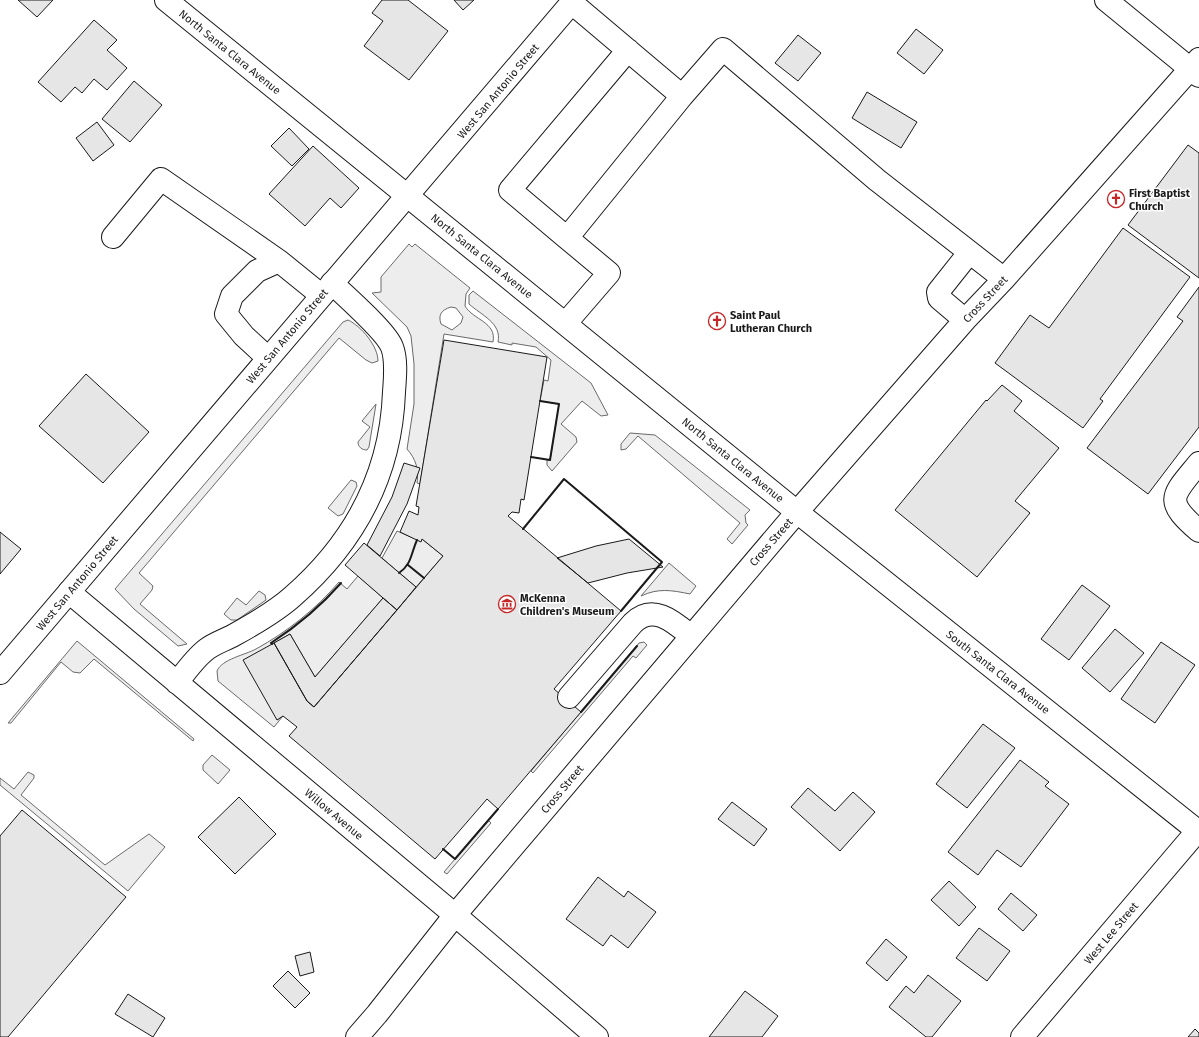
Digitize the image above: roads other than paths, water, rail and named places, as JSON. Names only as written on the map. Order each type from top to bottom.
[{"type":"street","name":"North Santa Clara Avenue","points":[[166,0],[797,512]]},
{"type":"street","points":[[1106,0],[1196,68]]},
{"type":"street","name":"West San Antonio Street","points":[[0,673],[573,1]]},
{"type":"street","points":[[573,1],[682,96]]},
{"type":"street","points":[[567,238],[682,96],[723,49],[877,180],[1004,279]]},
{"type":"street","points":[[565,324],[608,273],[510,190],[628,50]]},
{"type":"street","name":"Cross Street","points":[[357,1037],[455,915],[797,512],[965,320],[1196,68]]},
{"type":"street","points":[[113,237],[161,179],[279,262],[326,289],[385,335],[393,352],[394,403],[384,458],[377,479],[351,532],[310,580],[291,598],[264,617],[206,650],[177,683]]},
{"type":"street","points":[[965,320],[939,298],[938,292],[969,253]]},
{"type":"street","points":[[268,358],[244,336],[226,314],[232,296],[257,270],[279,262]]},
{"type":"street","points":[[1193,526],[1177,510],[1173,501],[1177,489],[1199,463]]},
{"type":"street","name":"South Santa Clara Avenue","points":[[797,512],[1199,830]]},
{"type":"street","name":"Willow Avenue","points":[[69,592],[455,915],[597,1037]]},
{"type":"street","points":[[569,697],[633,623],[643,615],[656,614],[669,618],[691,636]]},
{"type":"street","name":"West Lee Street","points":[[1022,1037],[1199,830]]},
{"type":"place","name":"First Baptist Church","points":[[1116,199]]},
{"type":"place","name":"Saint Paul Lutheran Church","points":[[717,321]]},
{"type":"place","name":"McKenna Children's Museum","points":[[507,604]]}]
